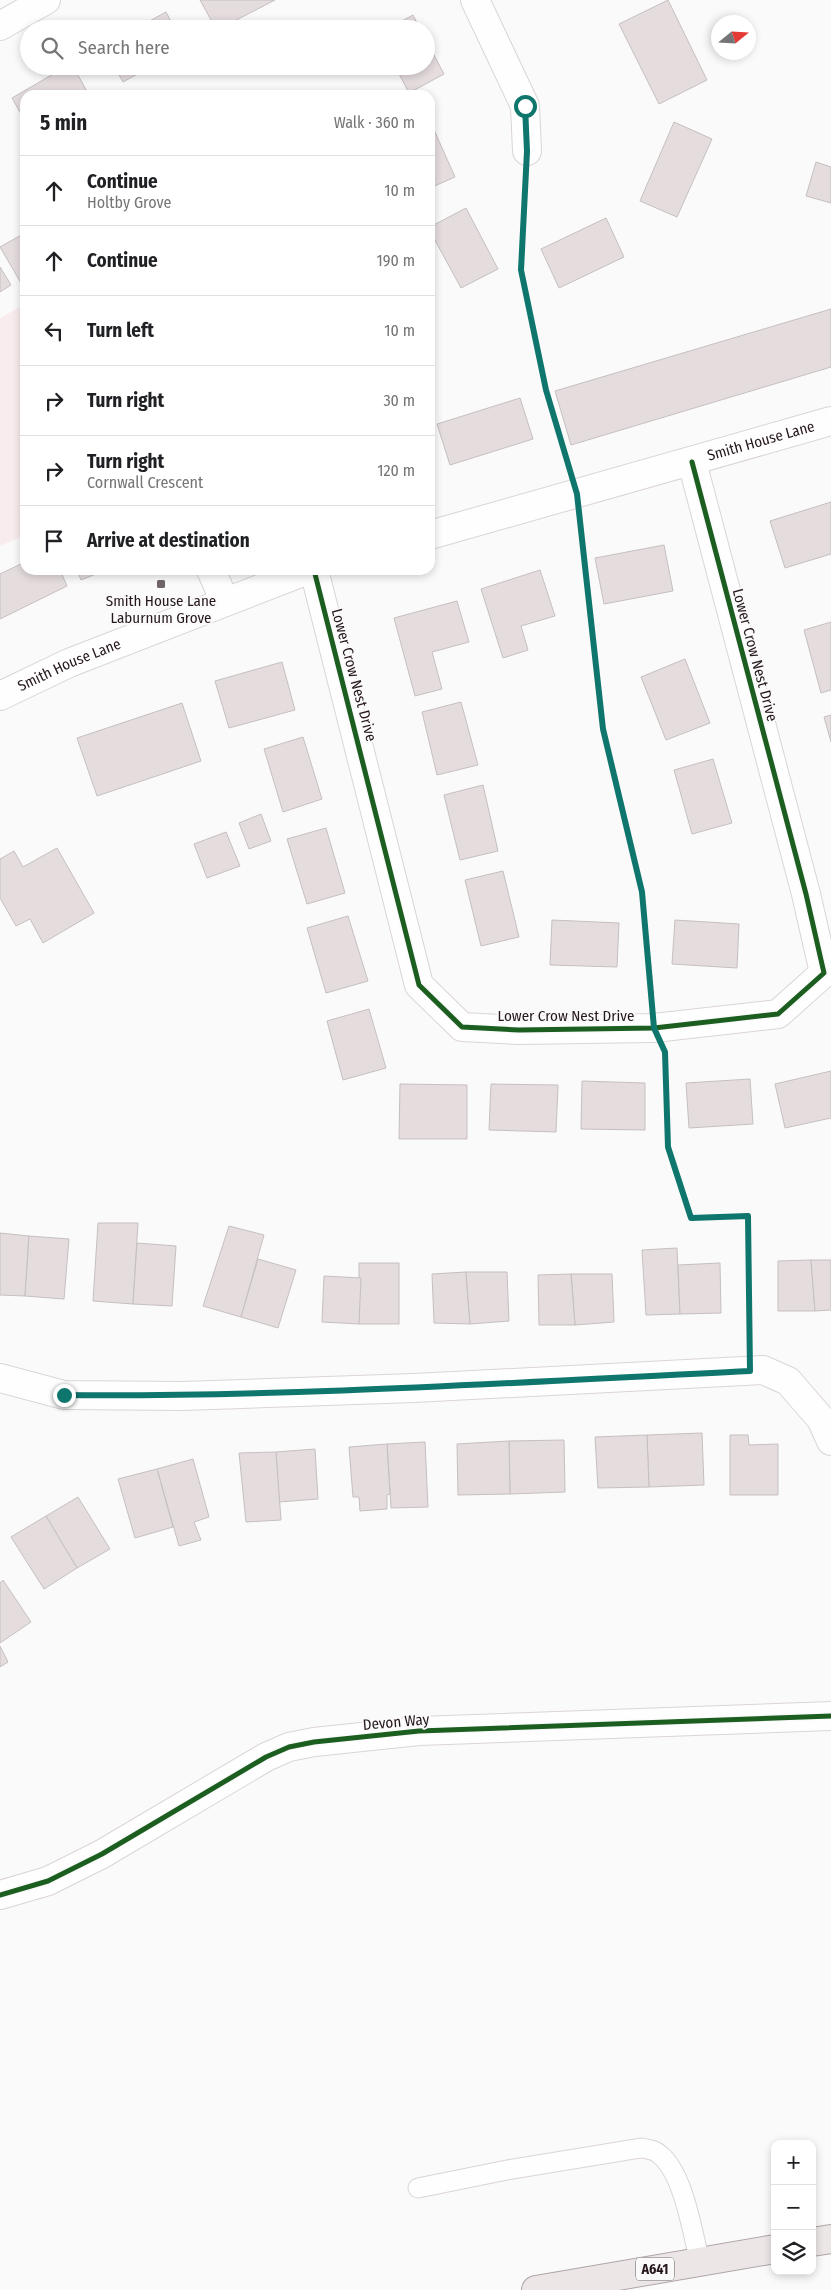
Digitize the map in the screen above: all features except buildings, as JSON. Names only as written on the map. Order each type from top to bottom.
[{"type":"main road","points":[[816,2241],[831,2239]]},
{"type":"main road","name":"A641","points":[[536,2290],[771,2249]]},
{"type":"street","points":[[0,26],[46,0]]},
{"type":"street","points":[[475,0],[525,106],[527,151]]},
{"type":"street","name":"Smith House Lane","points":[[435,534],[831,421]]},
{"type":"street","name":"Lower Crow Nest Drive","points":[[315,575],[420,985],[462,1028],[519,1030],[654,1028],[778,1014],[824,973],[806,894],[692,462]]},
{"type":"street","points":[[213,575],[225,602]]},
{"type":"street","name":"Smith House Lane","points":[[0,696],[69,663],[295,575]]},
{"type":"street","points":[[0,1378],[64,1395],[183,1396],[404,1388],[763,1370],[788,1381],[821,1419],[831,1441]]},
{"type":"street","name":"Devon Way","points":[[0,1895],[48,1881],[102,1854],[266,1756],[306,1743],[419,1731],[831,1716]]},
{"type":"lane","points":[[418,2188],[641,2148],[658,2153],[672,2168],[682,2196],[700,2262]]},
{"type":"path","points":[[527,151],[521,270],[546,390],[577,494],[603,729],[642,892],[654,1028],[665,1052],[668,1147],[691,1218],[748,1216],[750,1371]]},
{"type":"shaded area","points":[[20,307],[20,537],[0,546],[0,318]]},
{"type":"cycle path","points":[[315,575],[419,985],[462,1027],[519,1030],[654,1028],[778,1014],[824,973],[806,894],[692,462]]},
{"type":"cycle path","points":[[0,1895],[48,1881],[102,1854],[266,1757],[289,1747],[314,1742],[419,1731],[831,1716]]},
{"type":"place","name":"Smith House Lane Laburnum Grove","points":[[161,584]]},
{"type":"route","points":[[64,1395],[183,1396],[289,1393],[750,1371],[748,1216],[691,1218],[668,1147],[665,1052],[654,1028],[653,992],[642,892],[603,729],[577,494],[546,390],[521,270],[527,151],[525,106]]}]
